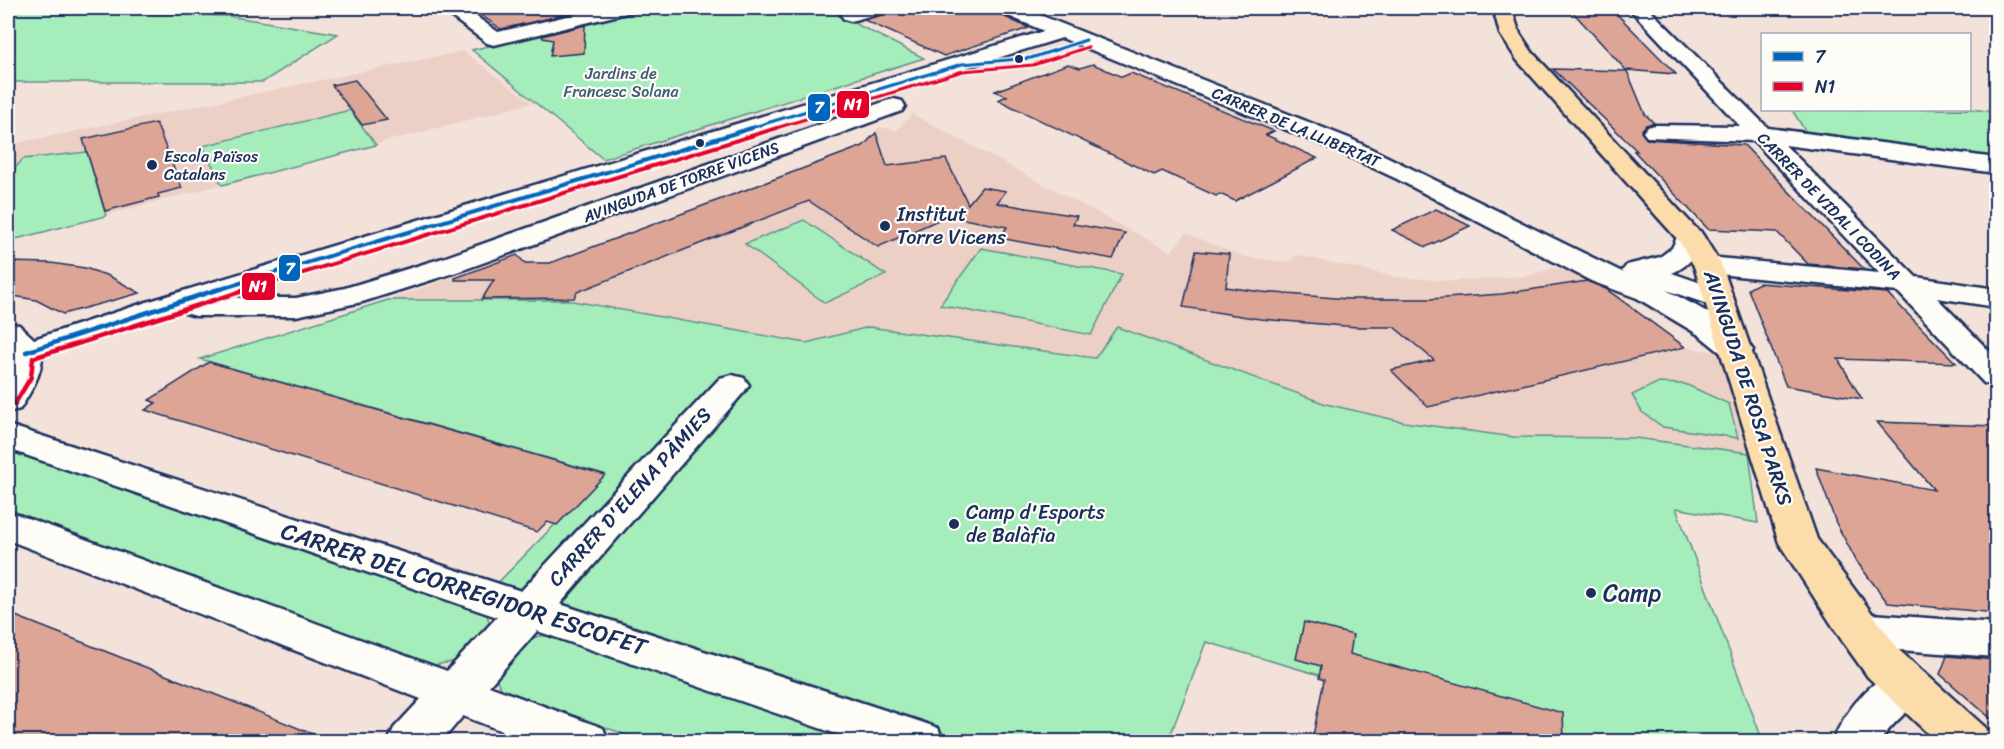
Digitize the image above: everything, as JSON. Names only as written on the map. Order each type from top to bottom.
[{"type":"main road","name":"AVINGUDA DE ROSA PARKS","points":[[1502,8],[1510,34],[1524,56],[1690,237],[1708,266],[1799,543],[1884,664],[1969,741]]},
{"type":"street","points":[[475,8],[460,15],[494,39],[624,8]]},
{"type":"street","points":[[851,15],[877,8]]},
{"type":"street","name":"CARRER DE LA LLIBERTAT","points":[[1006,8],[1342,144],[1601,275],[1639,282],[1702,300],[1719,299]]},
{"type":"street","name":"CARRER DE VIDAL I CODINA","points":[[1638,8],[1758,134],[1996,376]]},
{"type":"street","points":[[1033,18],[1057,10]]},
{"type":"street","points":[[533,13],[551,25]]},
{"type":"street","name":"AVINGUDA DE TORRE VICENS","points":[[161,307],[296,307],[351,296],[453,264],[1031,58],[1075,36]]},
{"type":"street","name":"AVINGUDA DE TORRE VICENS","points":[[17,342],[161,307],[962,64],[1075,36]]},
{"type":"street","name":"AVINGUDA DE TORRE VICENS","points":[[962,64],[1031,58]]},
{"type":"street","points":[[1654,132],[1758,134],[1996,165]]},
{"type":"street","name":"CARRER DE LA LLIBERTAT","points":[[1639,282],[1648,271],[1669,265],[1681,257],[1688,247],[1690,237]]},
{"type":"street","points":[[1708,266],[1904,284],[1996,298]]},
{"type":"street","name":"CARRER DE LA LLIBERTAT","points":[[1639,282],[1710,328],[1737,350]]},
{"type":"street","points":[[8,401],[24,374],[17,342]]},
{"type":"street","name":"CARRER D'ELENA PÀMIES","points":[[411,741],[732,385]]},
{"type":"street","name":"CARRER DEL CORREGIDOR ESCOFET","points":[[8,437],[921,741]]},
{"type":"street","points":[[8,525],[454,694],[586,741]]},
{"type":"street","points":[[1858,630],[1996,640]]},
{"type":"street","points":[[1855,741],[1871,715],[1906,685]]},
{"type":"shaded area","name":"Escola Països Catalans","points":[[463,51],[532,103],[8,241],[8,145]]},
{"type":"shaded area","points":[[912,114],[1171,252],[1186,233],[1244,257],[1288,262],[1297,255],[1396,277],[1451,281],[1527,276],[1554,268],[1572,272],[1611,287],[1641,315],[1685,347],[1722,353],[1749,453],[1635,438],[1514,437],[1458,431],[1404,422],[1326,404],[1276,387],[1096,358],[869,327],[806,343],[567,300],[388,300],[517,255],[525,263],[550,263],[863,146],[879,127],[897,130]]},
{"type":"green space","points":[[8,8],[146,8],[135,13],[228,16],[338,34],[263,82],[8,82]]},
{"type":"green space","name":"Jardins de Francesc Solana","points":[[645,8],[824,8],[924,58],[603,159],[472,50]]},
{"type":"green space","points":[[1971,109],[1996,112],[1996,161],[1809,137],[1793,111],[1971,111]]},
{"type":"green space","points":[[350,110],[376,145],[222,185],[203,146]]},
{"type":"green space","points":[[87,152],[106,216],[8,241],[8,176],[23,159]]},
{"type":"green space","points":[[804,220],[886,275],[825,303],[745,244]]},
{"type":"green space","points":[[981,248],[1122,274],[1091,335],[940,305]]},
{"type":"green space","points":[[388,300],[567,300],[806,343],[869,327],[1095,358],[1117,327],[1326,404],[1404,422],[1514,437],[1635,438],[1749,453],[1758,523],[1676,508],[1762,739],[1761,742],[1545,741],[1206,642],[1168,741],[921,741],[485,596],[604,474],[200,359]]},
{"type":"green space","points":[[1657,383],[1685,384],[1729,404],[1738,438],[1663,427],[1642,412],[1632,395]]},
{"type":"green space","points":[[8,451],[482,612],[487,615],[490,625],[457,661],[435,665],[8,512]]},
{"type":"green space","points":[[548,636],[862,741],[643,741],[502,690],[495,677],[530,639]]},
{"type":"building","points":[[486,8],[560,8],[568,14],[501,29],[481,15]]},
{"type":"building","points":[[889,8],[994,8],[998,14],[1029,28],[944,56],[864,20],[885,14]]},
{"type":"building","points":[[1569,8],[1611,8],[1676,74],[1626,70]]},
{"type":"building","points":[[585,25],[584,53],[550,56],[553,40],[542,36]]},
{"type":"building","points":[[1068,64],[1080,68],[1093,64],[1122,77],[1131,73],[1274,131],[1266,135],[1317,158],[1235,201],[1220,194],[1216,196],[1162,171],[1154,175],[998,100],[1007,96],[995,91]]},
{"type":"building","points":[[1553,69],[1627,71],[1645,114],[1654,123],[1646,125],[1641,131],[1647,139],[1744,145],[1864,269],[1808,264],[1777,232],[1708,229],[1634,151],[1637,151]]},
{"type":"building","points":[[355,80],[387,120],[362,125],[332,85]]},
{"type":"building","points":[[156,123],[182,188],[158,194],[159,197],[105,211],[83,139]]},
{"type":"building","points":[[876,133],[887,166],[946,159],[968,204],[982,187],[1006,191],[997,203],[1077,216],[1073,224],[1125,233],[1113,259],[1000,238],[1007,227],[947,216],[878,247],[809,201],[577,292],[574,298],[482,299],[494,280],[455,280],[455,278],[517,255],[525,263],[550,263],[863,146]]},
{"type":"building","points":[[1436,209],[1470,226],[1426,247],[1392,230]]},
{"type":"building","points":[[1196,251],[1229,254],[1226,287],[1347,299],[1431,299],[1502,294],[1587,281],[1606,289],[1685,347],[1428,407],[1391,370],[1434,360],[1394,327],[1357,327],[1260,319],[1183,307]]},
{"type":"building","points":[[8,262],[51,263],[85,268],[109,276],[140,293],[63,314],[36,300],[8,295]]},
{"type":"building","points":[[1759,283],[1887,293],[1956,363],[1838,359],[1862,399],[1786,386],[1748,289]]},
{"type":"building","points":[[209,362],[605,475],[557,525],[547,522],[537,532],[145,410],[156,403],[149,400]]},
{"type":"building","points":[[1877,422],[1996,426],[1996,613],[1888,603],[1857,562],[1836,523],[1816,468],[1934,490]]},
{"type":"building","points":[[8,613],[234,702],[330,741],[8,741]]},
{"type":"building","points":[[1304,622],[1353,635],[1350,654],[1563,713],[1564,741],[1312,741],[1324,680],[1319,678],[1321,666],[1296,659]]},
{"type":"building","points":[[1947,656],[1996,660],[1996,723],[1940,674]]},
{"type":"transit line","name":"7","points":[[26,352],[161,307],[962,64],[1031,58],[1086,40]]},
{"type":"transit line","name":"N1","points":[[14,405],[31,377],[33,358],[81,341],[963,71],[1033,65],[1088,47]]},
{"type":"place","name":"Escola Països Catalans","points":[[152,165]]},
{"type":"place","name":"Institut Torre Vicens","points":[[885,226]]},
{"type":"place","name":"Camp d'Esports de Balàfia","points":[[954,524]]},
{"type":"place","name":"Camp","points":[[1591,593]]}]
